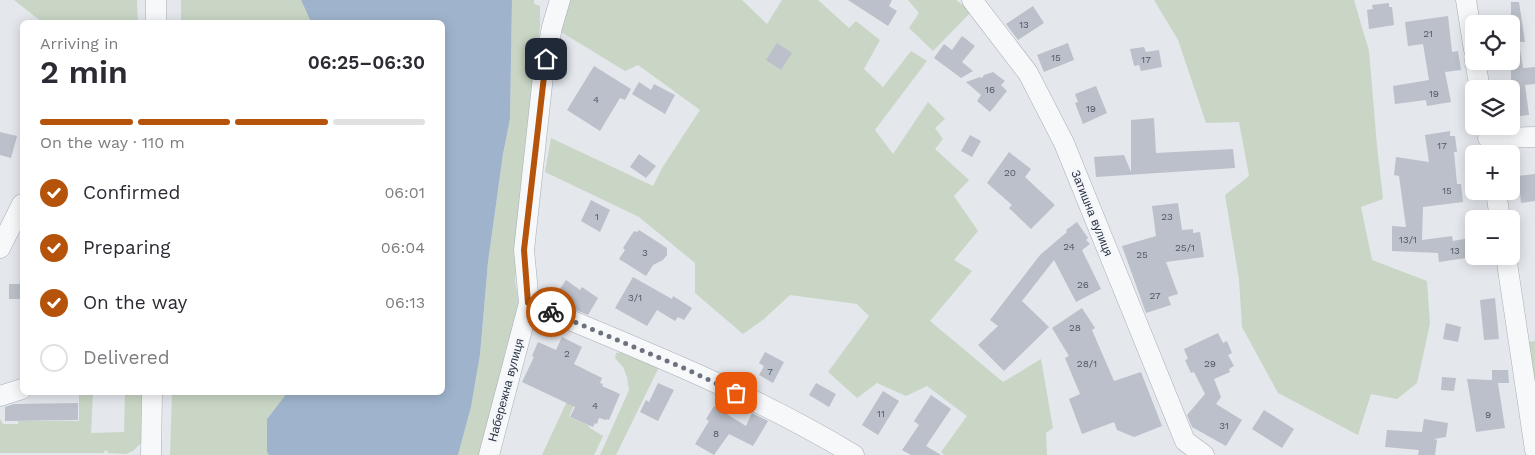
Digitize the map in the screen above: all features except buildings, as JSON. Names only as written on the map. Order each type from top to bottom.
[{"type":"street","points":[[156,0],[156,20]]},
{"type":"street","name":"Набережна вулиця","points":[[489,455],[528,303],[524,250],[544,76],[552,27],[560,0]]},
{"type":"street","name":"Затишна вулиця","points":[[972,0],[1028,73],[1064,143],[1184,448],[1204,455]]},
{"type":"street","points":[[1466,0],[1468,15]]},
{"type":"street","points":[[1488,139],[1535,137]]},
{"type":"street","points":[[0,248],[20,208]]},
{"type":"street","points":[[1507,265],[1535,450]]},
{"type":"street","points":[[528,303],[686,369],[816,432],[854,455]]},
{"type":"street","points":[[0,396],[20,390]]},
{"type":"street","points":[[151,455],[152,395]]},
{"type":"green space","points":[[14,0],[137,0],[138,20],[39,20]]},
{"type":"green space","points":[[181,0],[301,0],[310,20],[181,20]]},
{"type":"green space","points":[[512,0],[534,0],[534,4],[540,6],[540,26],[526,151],[515,281],[520,306],[505,352],[504,383],[483,455],[458,455],[471,407],[480,355],[488,262],[503,154],[510,119]]},
{"type":"green space","points":[[570,0],[742,0],[767,24],[782,0],[818,0],[849,28],[856,21],[880,40],[864,69],[883,87],[911,51],[927,61],[875,130],[893,154],[928,102],[945,119],[935,128],[943,139],[935,149],[969,180],[954,196],[978,231],[954,260],[972,271],[930,321],[1003,382],[1041,359],[1053,428],[1046,433],[1047,455],[944,455],[941,452],[967,416],[927,386],[906,396],[877,383],[857,398],[828,372],[869,316],[857,304],[790,295],[764,319],[743,334],[695,293],[695,263],[639,217],[545,172],[551,138],[653,186],[662,168],[700,110],[638,65],[625,71],[561,32]]},
{"type":"green space","points":[[908,0],[956,0],[971,12],[933,51],[909,28],[919,13]]},
{"type":"green space","points":[[1154,0],[1354,0],[1369,51],[1383,199],[1361,207],[1372,260],[1427,281],[1430,324],[1417,383],[1397,399],[1371,394],[1358,435],[1278,393],[1242,327],[1239,280],[1225,195],[1249,176],[1239,122],[1206,123],[1178,40]]},
{"type":"green space","points":[[1535,341],[1535,413],[1529,342]]},
{"type":"green space","points":[[622,352],[659,367],[616,455],[600,455],[629,390],[623,367],[615,358],[616,353]]},
{"type":"green space","points":[[582,369],[588,372],[569,417],[588,425],[603,436],[594,455],[542,455]]},
{"type":"green space","points":[[79,395],[93,395],[91,433],[124,432],[125,395],[145,395],[143,441],[133,451],[126,454],[108,453],[107,450],[104,453],[0,453],[0,419],[3,424],[18,424],[18,421],[79,421]]},
{"type":"green space","points":[[172,395],[285,395],[267,419],[267,452],[269,455],[170,455]]},
{"type":"water","points":[[301,0],[512,0],[510,119],[503,154],[488,262],[480,355],[471,407],[458,455],[269,455],[267,452],[267,419],[285,395],[445,395],[445,20],[310,20]]},
{"type":"way so far","points":[[551,312],[686,369],[736,393]]},
{"type":"route","points":[[546,59],[524,250],[528,303],[551,312]]}]
